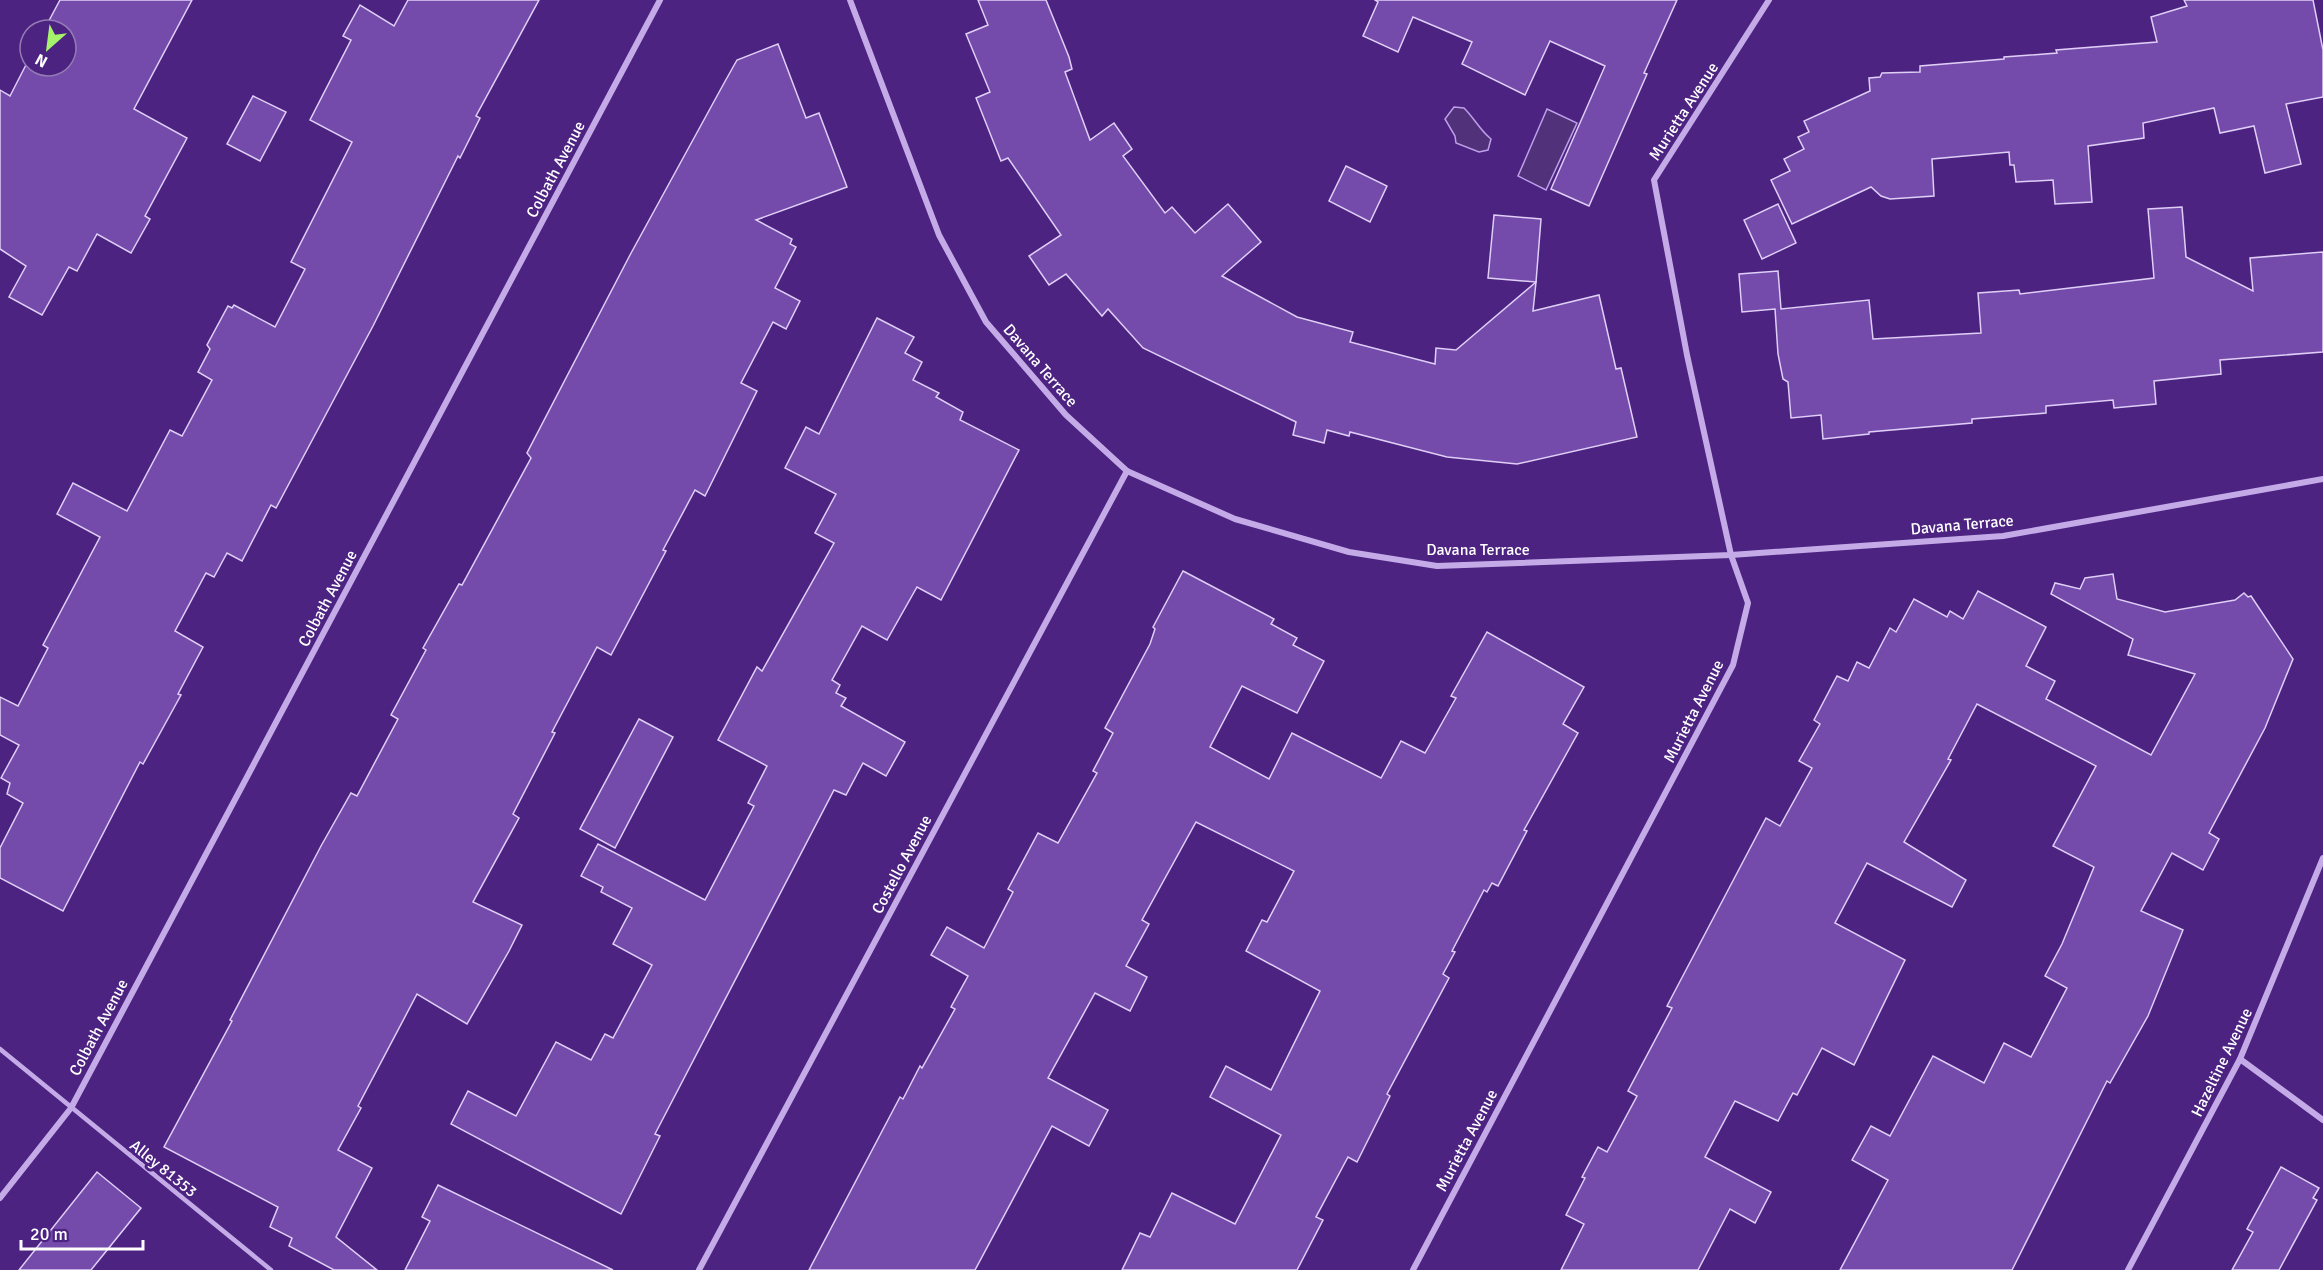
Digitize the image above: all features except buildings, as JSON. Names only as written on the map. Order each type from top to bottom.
[{"type":"street","name":"Colbath Avenue","points":[[0,1198],[71,1108],[660,0]]},
{"type":"street","name":"Davana Terrace","points":[[850,0],[939,235],[986,322],[1066,415],[1127,471],[1235,519],[1349,552],[1437,566],[1731,555],[2003,536],[2323,479]]},
{"type":"street","name":"Murietta Avenue","points":[[1413,1270],[1733,665],[1748,603],[1731,555],[1687,355],[1654,180],[1769,0]]},
{"type":"street","name":"Costello Avenue","points":[[699,1270],[1127,471]]},
{"type":"street","name":"Hazeltine Avenue","points":[[2128,1270],[2240,1059],[2323,858]]},
{"type":"street","points":[[2240,1059],[2323,1120]]},
{"type":"lane","name":"Alley 81353","points":[[0,1049],[271,1270]]},
{"type":"shaded area","points":[[1454,107],[1464,108],[1491,139],[1488,150],[1479,152],[1456,143],[1455,136],[1445,119]]},
{"type":"shaded area","points":[[1547,109],[1577,123],[1546,190],[1518,176]]}]
